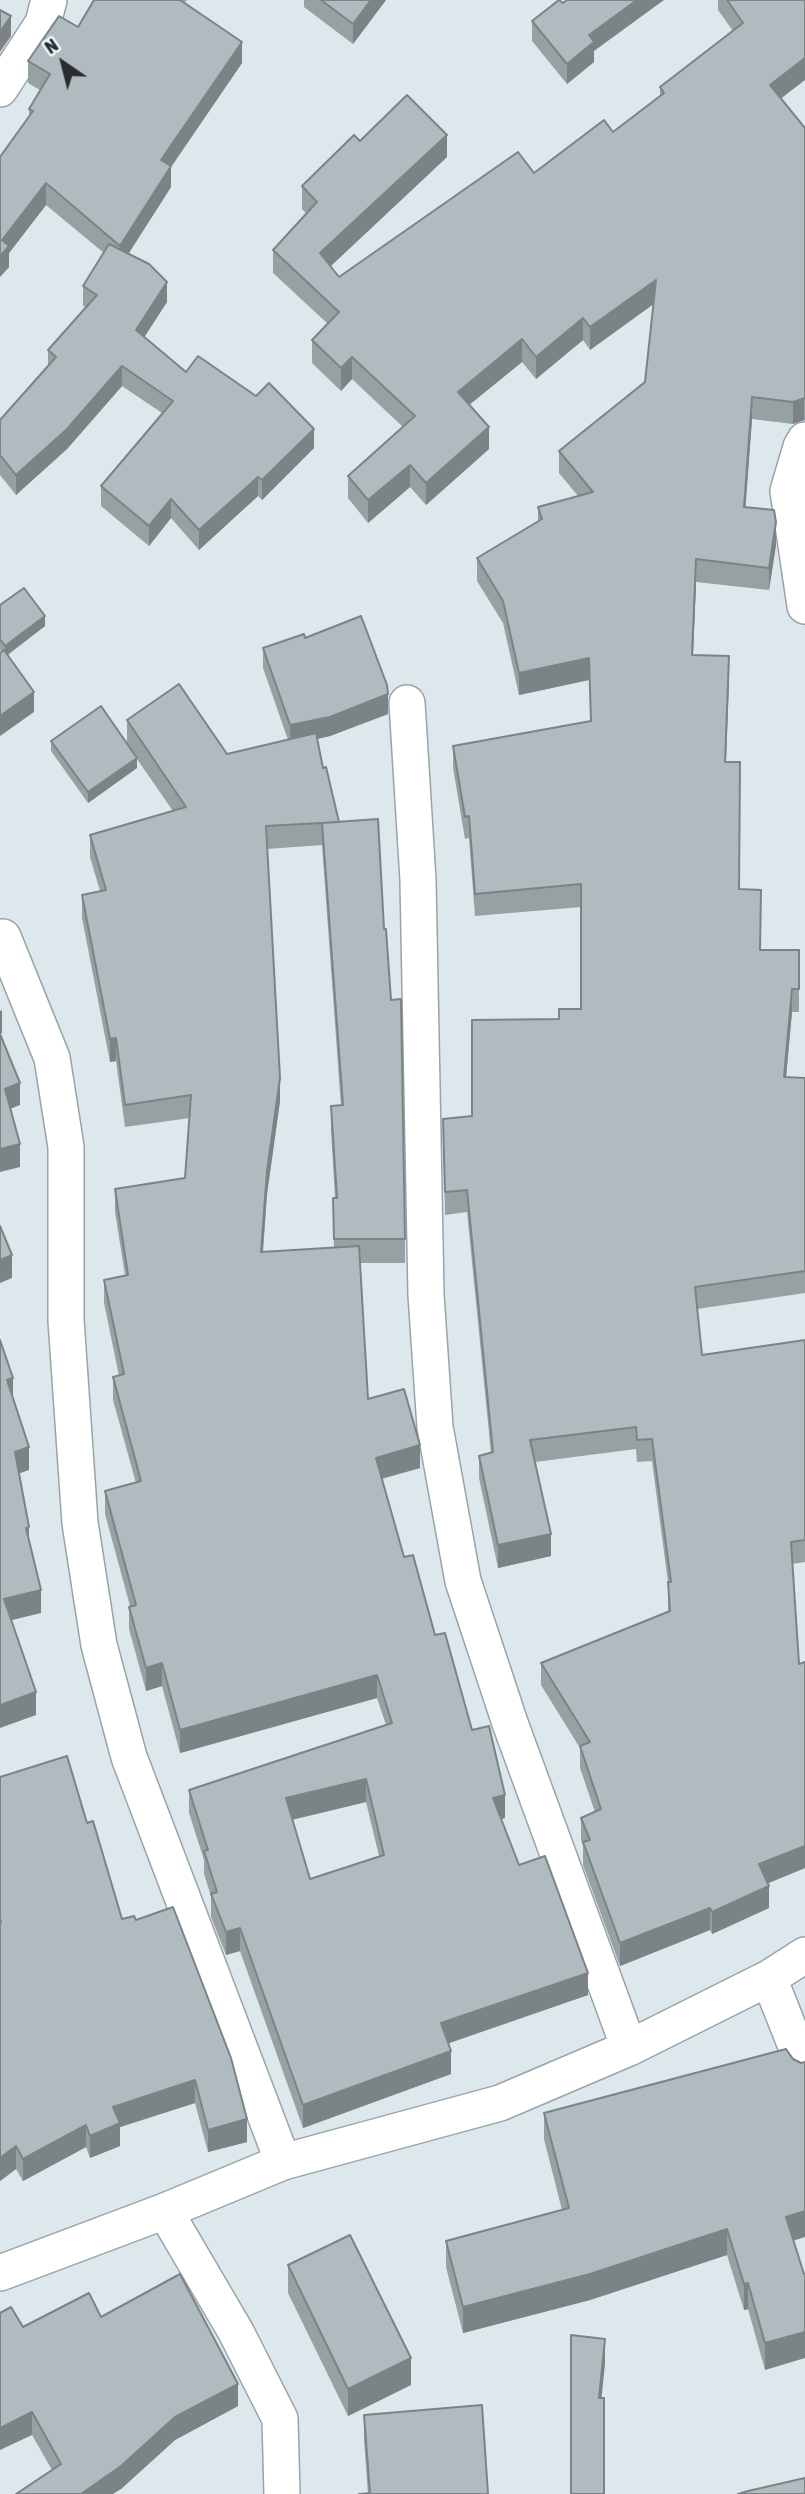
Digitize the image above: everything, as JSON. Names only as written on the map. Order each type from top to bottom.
[{"type":"street","points":[[0,89],[43,23],[50,0]]},
{"type":"street","points":[[805,440],[788,491],[805,606]]},
{"type":"street","points":[[407,703],[418,880],[426,1294],[435,1427],[463,1581],[510,1723],[629,2048]]},
{"type":"street","points":[[3,937],[52,1058],[66,1147],[66,1320],[80,1522],[99,1645],[129,1757],[283,2162]]},
{"type":"street","points":[[0,2273],[165,2211],[283,2162],[500,2104],[629,2048],[769,1978],[805,1955]]},
{"type":"street","points":[[769,1978],[805,2069]]},
{"type":"street","points":[[165,2211],[236,2332],[280,2419],[282,2494]]},
{"type":"building","points":[[94,0],[180,0],[242,42],[161,160],[171,166],[120,246],[46,183],[2,240],[9,246],[0,256],[0,157],[33,111],[29,109],[50,74],[28,61],[59,16],[78,27]]},
{"type":"building","points":[[321,0],[371,0],[353,24]]},
{"type":"building","points":[[559,0],[563,3],[567,0],[637,0],[589,35],[594,42],[567,64],[532,21]]},
{"type":"building","points":[[727,0],[805,0],[805,58],[770,85],[805,128],[805,398],[793,402],[752,397],[744,507],[774,510],[776,522],[769,568],[696,559],[692,655],[729,656],[725,762],[740,762],[739,889],[761,890],[760,950],[799,950],[799,989],[792,989],[784,1077],[805,1078],[805,1271],[695,1287],[702,1355],[805,1340],[805,1540],[791,1542],[799,1664],[805,1662],[805,1846],[759,1864],[769,1886],[712,1912],[710,1908],[620,1943],[583,1842],[590,1840],[581,1818],[601,1809],[580,1746],[590,1742],[541,1663],[670,1611],[668,1582],[671,1582],[652,1439],[637,1440],[636,1427],[530,1440],[551,1534],[498,1545],[479,1456],[493,1452],[467,1190],[445,1192],[443,1119],[472,1116],[472,1020],[559,1019],[559,1009],[581,1009],[581,884],[475,894],[469,816],[465,817],[453,746],[591,721],[589,658],[519,673],[503,601],[477,558],[542,519],[538,507],[593,492],[559,451],[645,382],[656,280],[590,327],[583,318],[536,357],[522,339],[458,392],[489,427],[426,483],[410,465],[368,500],[348,476],[415,416],[352,357],[341,368],[312,340],[339,312],[273,250],[317,202],[302,186],[354,135],[360,141],[407,95],[447,135],[320,253],[339,277],[518,152],[534,173],[604,120],[613,132],[664,93],[660,87],[743,23]]},
{"type":"building","points":[[0,10],[11,16],[0,32]]},
{"type":"building","points":[[109,244],[149,264],[167,282],[136,330],[186,372],[198,356],[256,396],[269,383],[314,429],[262,480],[258,477],[199,530],[171,499],[149,526],[101,486],[173,401],[122,366],[67,429],[16,475],[0,455],[0,420],[56,357],[48,350],[97,295],[83,286]]},
{"type":"building","points":[[24,588],[45,616],[5,646],[0,639],[0,605]]},
{"type":"building","points":[[361,616],[388,694],[330,717],[290,725],[263,648],[304,634],[305,638]]},
{"type":"building","points":[[4,650],[34,692],[0,716],[0,653]]},
{"type":"building","points":[[179,684],[227,754],[316,733],[339,822],[266,826],[280,1078],[267,1171],[261,1252],[359,1246],[368,1399],[404,1389],[420,1445],[376,1458],[404,1557],[413,1555],[435,1635],[445,1633],[472,1730],[489,1726],[505,1795],[493,1798],[519,1865],[545,1856],[588,1973],[441,2023],[451,2051],[303,2105],[240,1928],[226,1932],[211,1894],[217,1892],[204,1851],[208,1850],[189,1790],[392,1723],[377,1675],[180,1730],[162,1663],[146,1668],[129,1607],[136,1605],[105,1491],[141,1481],[113,1377],[124,1374],[104,1280],[128,1275],[115,1189],[185,1178],[191,1095],[125,1105],[116,1038],[110,1039],[82,895],[106,890],[90,835],[186,807],[127,720]],"holes":[[[366,1779],[384,1855],[310,1879],[286,1798]]]},
{"type":"building","points":[[101,706],[137,758],[88,792],[51,741]]},
{"type":"building","points":[[378,819],[391,1000],[401,999],[405,1239],[334,1239],[333,1198],[337,1198],[331,1106],[343,1105],[322,823]]},
{"type":"building","points":[[0,1034],[20,1083],[5,1089],[20,1144],[0,1149]]},
{"type":"building","points":[[0,1226],[12,1255],[0,1260]]},
{"type":"building","points":[[0,1340],[13,1378],[7,1380],[29,1447],[15,1452],[29,1527],[26,1528],[41,1590],[4,1599],[36,1692],[0,1705]]},
{"type":"building","points":[[67,1756],[87,1823],[93,1821],[122,1919],[134,1916],[136,1920],[173,1907],[231,2058],[247,2119],[208,2130],[195,2080],[113,2107],[120,2123],[90,2136],[86,2125],[23,2159],[16,2146],[0,2158],[0,1777]]},
{"type":"building","points":[[786,2049],[793,2059],[805,2062],[805,2211],[786,2217],[805,2274],[805,2332],[765,2343],[748,2283],[744,2284],[727,2229],[590,2274],[463,2307],[446,2241],[569,2208],[544,2113]]},
{"type":"building","points":[[350,2235],[411,2358],[348,2389],[288,2265]]},
{"type":"building","points":[[180,2274],[238,2384],[175,2417],[121,2466],[81,2494],[16,2494],[61,2464],[32,2412],[0,2428],[0,2313],[11,2307],[23,2327],[89,2293],[101,2317]]},
{"type":"building","points":[[571,2335],[605,2339],[599,2398],[604,2398],[604,2494],[571,2494]]},
{"type":"building","points":[[482,2405],[488,2494],[359,2494],[370,2493],[364,2415]]},
{"type":"building","points":[[805,2478],[805,2494],[738,2494],[748,2491]]}]
